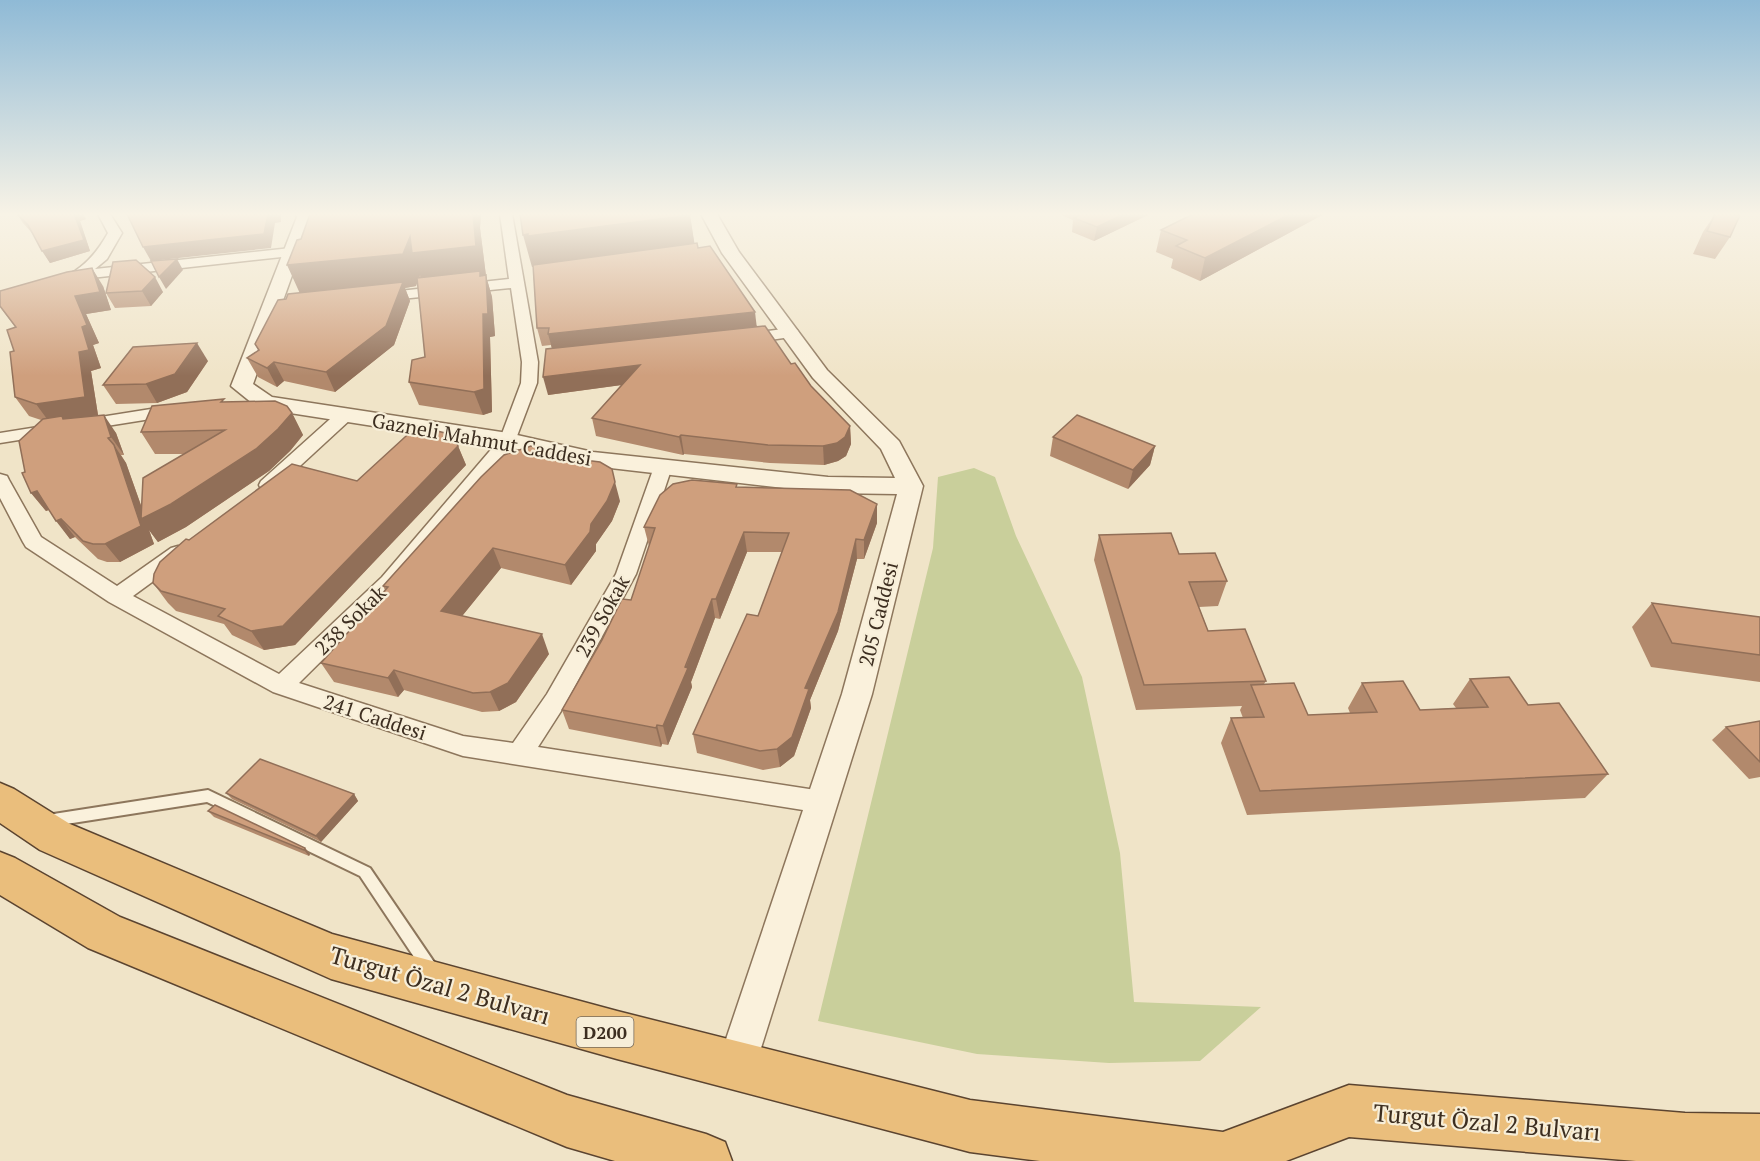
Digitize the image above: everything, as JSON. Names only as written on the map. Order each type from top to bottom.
[{"type":"highway","name":"Turgut Özal 2 Bulvarı","points":[[16,812],[55,837],[331,956],[737,1066],[970,1126],[1232,1160],[1349,1111],[1685,1139],[1760,1140]]},
{"type":"highway","points":[[0,872],[115,937],[567,1121],[702,1160]]},
{"type":"street","points":[[79,275],[87,268]]},
{"type":"street","points":[[60,283],[79,275],[126,268]]},
{"type":"street","name":"Gazneli Mahmut Caddesi","points":[[288,268],[269,309],[242,386],[255,404],[508,440],[593,459],[828,485],[911,486]]},
{"type":"street","name":"238 Sokak","points":[[281,686],[389,582],[508,440],[536,362],[519,268]]},
{"type":"street","points":[[738,268],[791,333],[820,374],[891,446],[911,486]]},
{"type":"street","points":[[361,299],[521,279]]},
{"type":"street","points":[[269,309],[292,306]]},
{"type":"street","points":[[732,340],[791,333]]},
{"type":"street","points":[[0,438],[188,409]]},
{"type":"street","points":[[252,499],[345,415]]},
{"type":"street","name":"239 Sokak","points":[[519,754],[555,701],[626,574],[663,467]]},
{"type":"street","name":"241 Caddesi","points":[[0,480],[33,542],[117,597],[281,686],[463,746],[822,802]]},
{"type":"street","name":"205 Caddesi","points":[[737,1066],[857,694],[911,486]]},
{"type":"street","points":[[117,597],[191,544]]},
{"type":"lane","points":[[16,812],[208,796],[365,872],[443,987]]},
{"type":"green space","points":[[974,468],[995,477],[1016,536],[1082,677],[1120,853],[1134,1002],[1261,1007],[1200,1061],[1109,1063],[977,1054],[818,1021],[933,548],[938,477]]},
{"type":"building","points":[[92,268],[100,292],[75,296],[87,325],[82,327],[89,350],[79,352],[85,397],[36,404],[15,397],[10,352],[14,351],[7,330],[16,327],[0,306],[0,291],[67,272]]},
{"type":"building","points":[[112,268],[145,268],[155,277],[142,291],[106,293]]},
{"type":"building","points":[[155,268],[168,268],[159,277]]},
{"type":"building","points":[[533,268],[725,268],[755,312],[548,334],[549,328],[537,328]]},
{"type":"building","points":[[480,271],[480,276],[486,275],[488,314],[483,314],[484,389],[474,392],[409,382],[412,360],[425,357],[417,278]]},
{"type":"building","points":[[403,282],[386,326],[326,372],[274,362],[267,368],[247,358],[259,350],[255,344],[278,300],[286,299],[288,294]]},
{"type":"building","points":[[765,326],[791,364],[795,363],[811,386],[850,426],[845,437],[837,443],[823,446],[768,445],[681,435],[679,437],[592,418],[640,365],[543,377],[546,349]]},
{"type":"building","points":[[197,343],[175,374],[146,384],[103,385],[133,347]]},
{"type":"building","points":[[224,399],[221,402],[275,401],[287,406],[292,413],[256,449],[171,504],[141,519],[143,478],[225,430],[141,432],[152,406]]},
{"type":"building","points":[[104,415],[111,437],[108,438],[114,445],[141,526],[105,544],[93,544],[83,541],[61,519],[56,521],[37,491],[31,493],[22,473],[25,472],[19,441],[43,419]]},
{"type":"building","points":[[1077,415],[1155,446],[1133,470],[1053,437]]},
{"type":"building","points":[[417,426],[453,435],[458,446],[283,626],[251,631],[218,616],[225,609],[161,591],[153,583],[154,574],[160,562],[186,539],[189,540],[292,464],[357,481]]},
{"type":"building","points":[[531,446],[576,459],[600,462],[612,469],[615,482],[607,501],[591,524],[590,532],[565,565],[493,548],[441,611],[542,634],[508,683],[490,692],[473,693],[394,670],[388,678],[321,663],[388,587],[383,586],[481,477],[504,455]]},
{"type":"building","points":[[692,480],[737,484],[736,487],[850,490],[877,504],[864,540],[856,539],[838,612],[805,688],[809,689],[792,737],[777,749],[760,751],[693,734],[747,614],[758,616],[789,533],[744,532],[716,599],[712,599],[685,667],[688,668],[663,726],[657,725],[656,728],[562,710],[602,640],[622,599],[631,600],[655,528],[644,527],[660,495],[673,484]]},
{"type":"building","points":[[1171,533],[1179,554],[1215,553],[1227,581],[1189,582],[1208,631],[1245,629],[1266,681],[1144,685],[1099,535]]},
{"type":"building","points":[[1652,603],[1760,617],[1760,655],[1672,643]]},
{"type":"building","points":[[1509,677],[1528,705],[1559,703],[1608,774],[1260,791],[1231,718],[1264,717],[1251,685],[1294,683],[1308,715],[1377,712],[1362,683],[1403,681],[1420,710],[1488,707],[1470,679]]},
{"type":"building","points":[[1760,721],[1760,762],[1726,727]]},
{"type":"building","points":[[260,759],[354,794],[316,836],[226,793]]},
{"type":"building","points":[[215,805],[305,848],[304,850],[208,811]]}]
